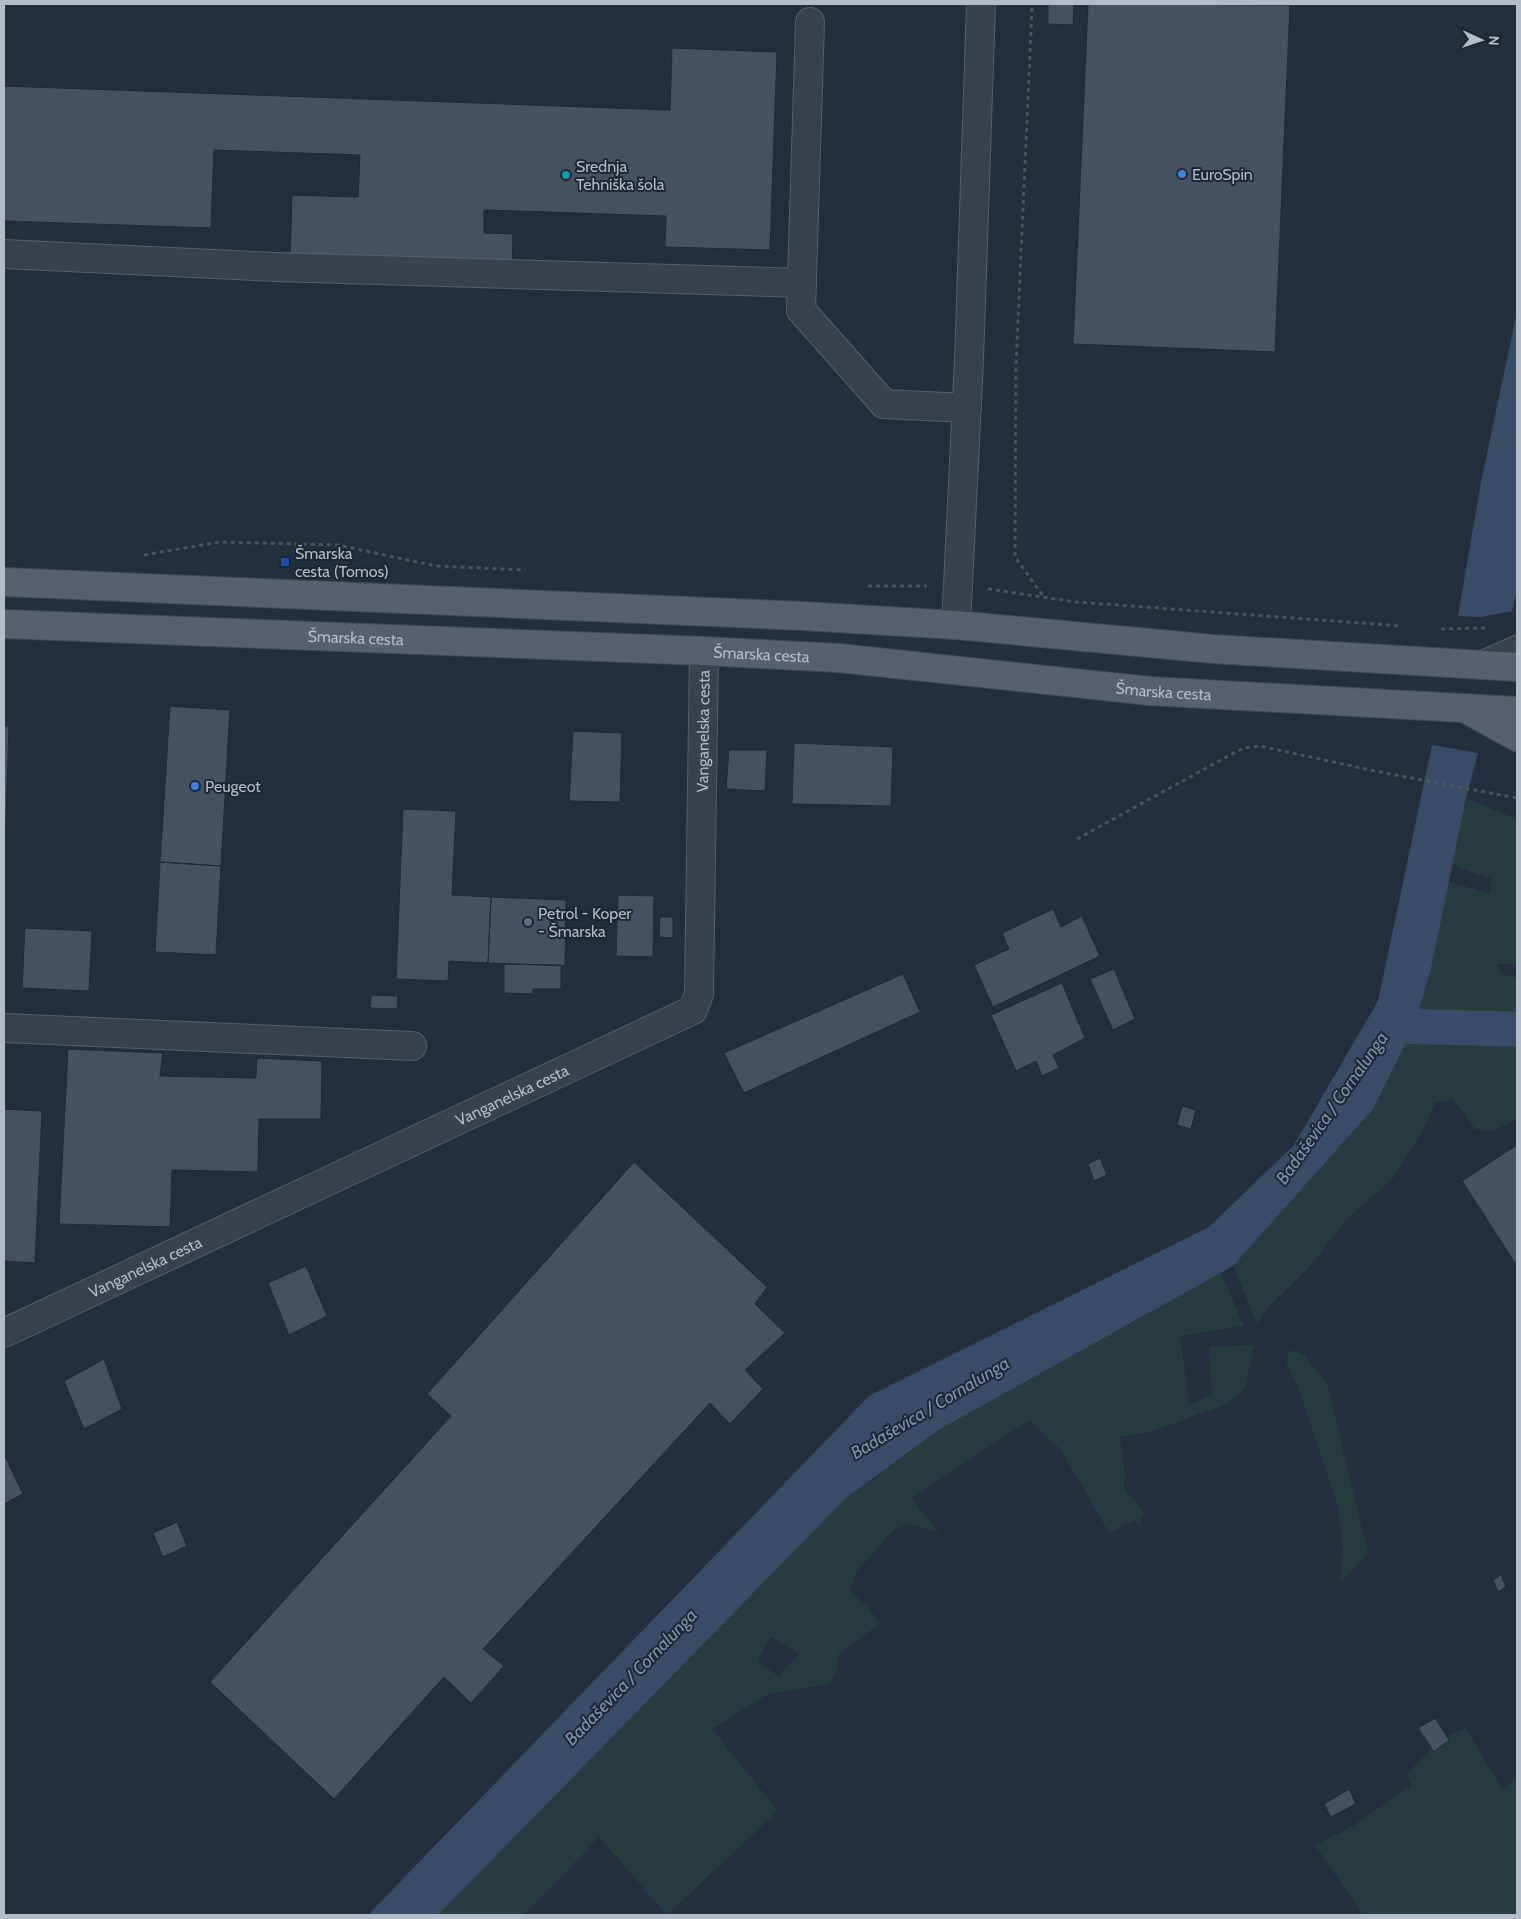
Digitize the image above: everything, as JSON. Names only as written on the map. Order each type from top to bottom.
[{"type":"main road","points":[[4,582],[793,615],[956,625],[1213,649],[1517,667]]},
{"type":"main road","name":"Šmarska cesta","points":[[4,624],[704,650],[848,659],[1150,691],[1517,711]]},
{"type":"main road","points":[[1464,708],[1517,737]]},
{"type":"street","points":[[956,625],[967,408],[981,4]]},
{"type":"street","points":[[810,22],[801,310],[884,404],[967,408]]},
{"type":"street","points":[[4,254],[276,267],[802,283]]},
{"type":"street","name":"Vanganelska cesta","points":[[4,1332],[693,1010],[699,994],[704,650]]},
{"type":"street","points":[[1483,665],[1517,650]]},
{"type":"street","points":[[4,1028],[412,1046]]},
{"type":"path","points":[[1032,8],[1016,365],[1015,558],[1044,597]]},
{"type":"path","points":[[140,556],[220,542],[338,545],[436,566],[531,571]]},
{"type":"path","points":[[859,586],[926,586]]},
{"type":"path","points":[[986,589],[1076,602],[1405,627]]},
{"type":"path","points":[[1435,629],[1494,627]]},
{"type":"path","points":[[1078,838],[1244,748],[1260,746],[1375,771],[1517,798]]},
{"type":"green space","points":[[1466,798],[1512,817],[1517,823],[1517,964],[1498,964],[1501,974],[1517,978],[1517,1118],[1494,1131],[1475,1129],[1463,1111],[1452,1100],[1435,1103],[1424,1128],[1394,1177],[1346,1220],[1310,1266],[1267,1308],[1257,1324],[1233,1266],[1373,1109],[1413,1029],[1431,969],[1448,881],[1490,894],[1491,879],[1451,864]]},
{"type":"green space","points":[[1220,1271],[1244,1326],[1180,1336],[1189,1405],[1212,1395],[1209,1347],[1254,1345],[1245,1389],[1227,1404],[1150,1432],[1120,1437],[1125,1474],[1124,1488],[1144,1512],[1139,1525],[1136,1519],[1109,1533],[1061,1450],[1030,1420],[911,1498],[940,1533],[909,1524],[894,1530],[856,1572],[850,1591],[869,1608],[880,1624],[839,1653],[837,1670],[830,1683],[770,1693],[712,1729],[778,1811],[667,1915],[598,1836],[590,1847],[523,1915],[439,1915],[821,1515],[928,1427],[1134,1322]],"holes":[[[771,1637],[799,1654],[779,1676],[757,1662]]]},
{"type":"green space","points":[[1290,1350],[1304,1355],[1327,1384],[1368,1553],[1340,1583],[1343,1547],[1338,1507],[1297,1384],[1286,1363]]},
{"type":"green space","points":[[1466,1729],[1503,1790],[1517,1779],[1517,1915],[1363,1915],[1315,1845],[1350,1828],[1411,1786],[1407,1774],[1441,1741]]},
{"type":"water","points":[[1517,312],[1517,589],[1512,611],[1482,617],[1458,616],[1481,482]]},
{"type":"water","points":[[1432,745],[1478,753],[1466,798],[1431,969],[1413,1029],[1373,1109],[1233,1266],[940,1429],[848,1496],[438,1915],[368,1915],[869,1396],[1209,1227],[1294,1145],[1378,1001]]},
{"type":"building","points":[[1048,4],[1074,4],[1073,25],[1048,24]]},
{"type":"building","name":"EuroSpin","points":[[1088,4],[1290,5],[1275,352],[1073,344]]},
{"type":"building","name":"Srednja Tehniška šola","points":[[672,48],[777,52],[770,250],[665,247],[666,216],[484,210],[484,233],[513,234],[512,266],[290,258],[292,195],[358,197],[360,155],[214,150],[211,228],[4,221],[4,86],[670,110]]},
{"type":"building","name":"Peugeot","points":[[170,706],[230,710],[221,866],[160,862]]},
{"type":"building","points":[[4,726],[9,726],[4,880]]},
{"type":"building","points":[[573,731],[622,733],[620,802],[569,801]]},
{"type":"building","points":[[794,743],[893,747],[891,806],[792,804]]},
{"type":"building","points":[[729,750],[767,750],[765,791],[726,789]]},
{"type":"building","points":[[403,809],[456,811],[452,895],[491,897],[488,963],[449,961],[448,981],[396,979]]},
{"type":"building","points":[[160,862],[221,866],[216,955],[155,952]]},
{"type":"building","points":[[618,895],[654,896],[653,957],[616,956]]},
{"type":"building","name":"Petrol - Koper - Šmarska","points":[[491,897],[566,900],[565,966],[488,963]]},
{"type":"building","points":[[1053,909],[1061,927],[1082,916],[1100,956],[993,1007],[974,965],[1009,949],[1002,933]]},
{"type":"building","points":[[660,917],[673,917],[673,938],[659,937]]},
{"type":"building","points":[[25,928],[92,931],[89,991],[22,988]]},
{"type":"building","points":[[504,964],[561,965],[561,989],[533,989],[533,994],[504,993]]},
{"type":"building","points":[[1114,969],[1135,1019],[1113,1030],[1090,979]]},
{"type":"building","points":[[903,974],[920,1012],[744,1093],[724,1053]]},
{"type":"building","points":[[1062,983],[1085,1038],[1053,1055],[1059,1068],[1042,1076],[1036,1061],[1016,1071],[991,1015]]},
{"type":"building","points":[[371,995],[398,996],[397,1009],[370,1008]]},
{"type":"building","points":[[68,1049],[163,1053],[160,1076],[256,1078],[257,1058],[322,1061],[321,1119],[259,1119],[258,1172],[172,1170],[170,1227],[59,1224]]},
{"type":"building","points":[[1182,1106],[1196,1110],[1191,1129],[1177,1125]]},
{"type":"building","points":[[4,1109],[42,1111],[35,1263],[4,1261]]},
{"type":"building","points":[[1517,1145],[1517,1261],[1515,1263],[1462,1181]]},
{"type":"building","points":[[1100,1158],[1107,1175],[1094,1181],[1088,1164]]},
{"type":"building","points":[[634,1162],[767,1287],[755,1304],[785,1333],[745,1370],[763,1389],[730,1424],[710,1403],[483,1649],[504,1666],[471,1703],[444,1677],[334,1799],[210,1682],[451,1416],[427,1394]]},
{"type":"building","points":[[306,1266],[327,1316],[289,1335],[268,1283]]},
{"type":"building","points":[[104,1359],[122,1409],[84,1429],[64,1381]]},
{"type":"building","points":[[4,1454],[23,1494],[4,1504]]},
{"type":"building","points":[[177,1522],[187,1546],[163,1557],[153,1533]]},
{"type":"building","points":[[1501,1575],[1506,1587],[1498,1592],[1493,1580]]},
{"type":"building","points":[[1435,1718],[1449,1740],[1434,1752],[1418,1728]]},
{"type":"building","points":[[1349,1789],[1356,1804],[1331,1817],[1324,1804]]},
{"type":"waterway","name":"Badaševica / Cornalunga","points":[[1375,1046],[1388,1026],[1517,1029]]},
{"type":"place","name":"EuroSpin","points":[[1182,174]]},
{"type":"place","name":"Srednja Tehniška šola","points":[[566,175]]},
{"type":"place","name":"Šmarska cesta (Tomos)","points":[[285,562]]},
{"type":"place","name":"Peugeot","points":[[195,786]]},
{"type":"place","name":"Petrol - Koper - Šmarska","points":[[528,922]]}]
